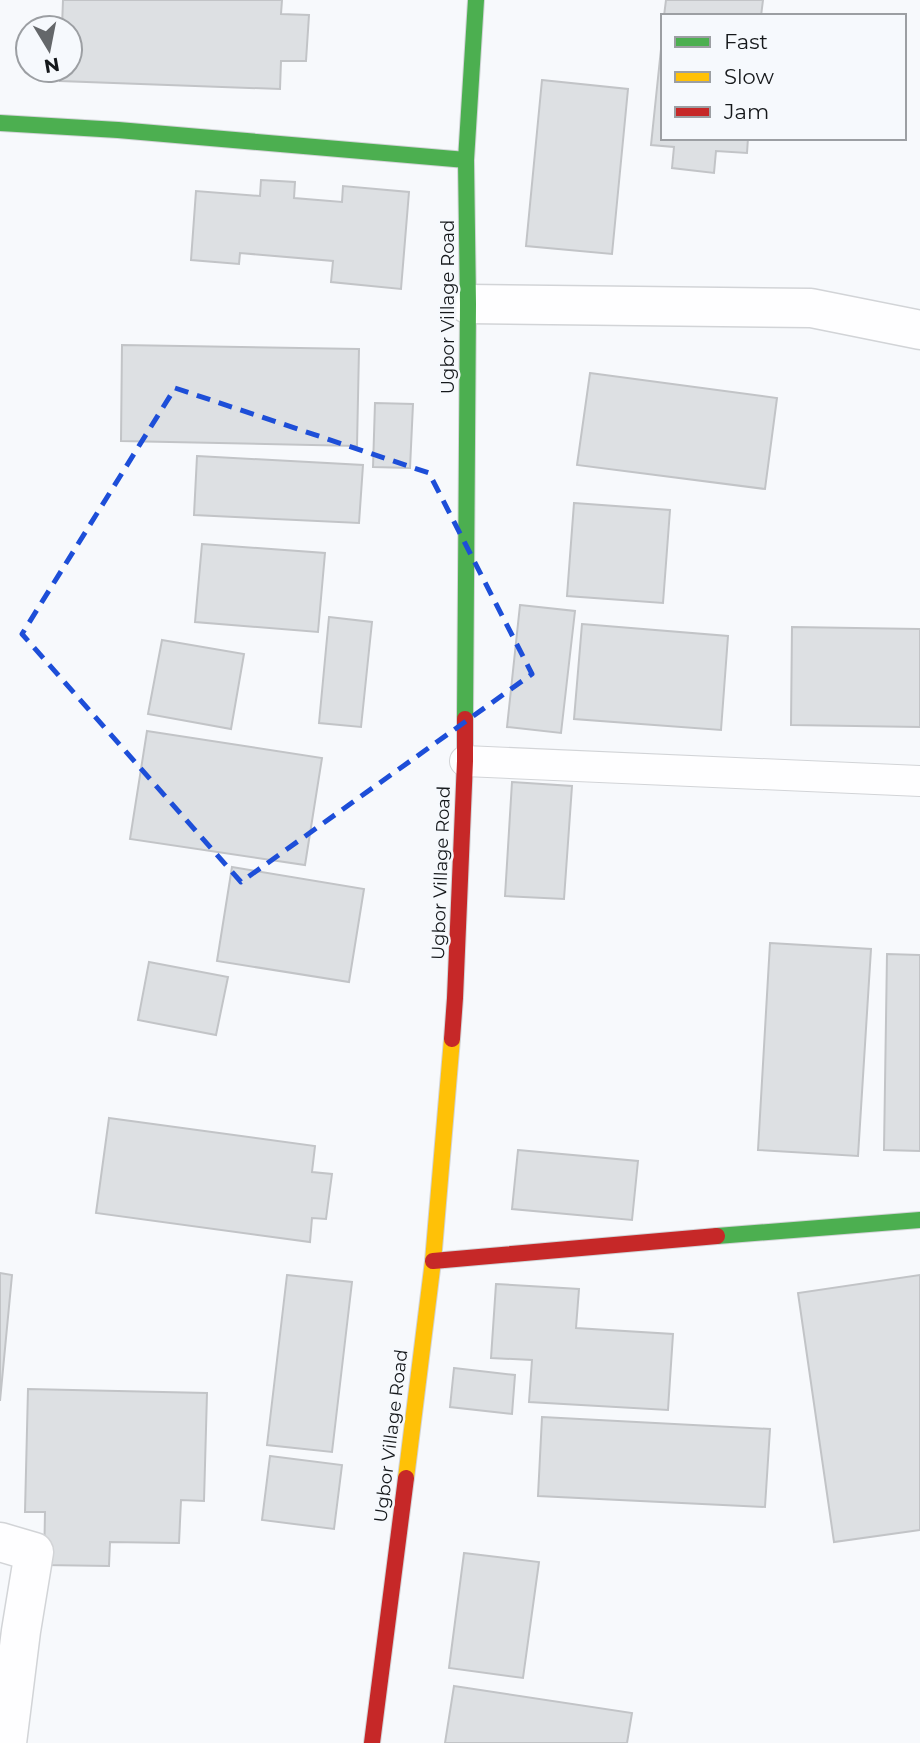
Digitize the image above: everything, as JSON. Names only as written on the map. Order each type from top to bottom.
[{"type":"street","name":"Ugbor Village Road","points":[[372,1743],[433,1261],[455,998],[465,761],[468,304],[466,160],[475,0]]},
{"type":"street","points":[[0,123],[118,130],[466,160]]},
{"type":"street","points":[[468,304],[811,308],[920,330]]},
{"type":"street","points":[[433,1261],[920,1220]]},
{"type":"street","points":[[0,1542],[34,1552],[7,1743]]},
{"type":"lane","points":[[465,761],[920,781]]},
{"type":"highlighted area","points":[[175,388],[429,473],[532,674],[241,882],[22,634]]},
{"type":"building","points":[[63,0],[282,0],[281,14],[309,15],[306,61],[281,61],[280,89],[84,82],[84,14],[62,14]]},
{"type":"building","points":[[666,0],[763,0],[761,14],[664,14]]},
{"type":"building","points":[[661,49],[661,140],[748,140],[747,153],[716,151],[714,173],[672,168],[674,147],[651,145]]},
{"type":"building","points":[[542,80],[628,89],[612,254],[526,246]]},
{"type":"building","points":[[261,180],[295,182],[294,198],[342,202],[343,186],[409,192],[401,289],[331,282],[333,261],[240,253],[239,264],[191,260],[196,191],[260,196]]},
{"type":"building","points":[[122,345],[359,349],[357,446],[121,441]]},
{"type":"building","points":[[590,373],[777,398],[765,489],[577,465]]},
{"type":"building","points":[[375,403],[413,404],[410,468],[373,467]]},
{"type":"building","points":[[197,456],[363,465],[359,523],[194,515]]},
{"type":"building","points":[[574,503],[670,510],[663,603],[567,596]]},
{"type":"building","points":[[202,544],[325,553],[318,632],[195,622]]},
{"type":"building","points":[[520,605],[575,611],[561,733],[507,727]]},
{"type":"building","points":[[329,617],[372,622],[361,727],[319,723]]},
{"type":"building","points":[[582,624],[728,636],[721,730],[574,719]]},
{"type":"building","points":[[792,627],[920,629],[920,727],[791,725]]},
{"type":"building","points":[[162,640],[244,654],[231,729],[148,714]]},
{"type":"building","points":[[147,731],[322,758],[305,865],[130,839]]},
{"type":"building","points":[[512,782],[572,786],[564,899],[505,896]]},
{"type":"building","points":[[232,867],[364,889],[349,982],[217,961]]},
{"type":"building","points":[[770,943],[871,949],[858,1156],[758,1150]]},
{"type":"building","points":[[887,954],[920,955],[920,1151],[884,1150]]},
{"type":"building","points":[[149,962],[228,977],[216,1035],[138,1020]]},
{"type":"building","points":[[109,1118],[315,1146],[312,1172],[332,1174],[326,1219],[312,1218],[310,1242],[96,1213]]},
{"type":"building","points":[[518,1150],[638,1161],[632,1220],[512,1209]]},
{"type":"building","points":[[0,1273],[12,1275],[0,1401]]},
{"type":"building","points":[[287,1275],[352,1282],[332,1452],[267,1445]]},
{"type":"building","points":[[920,1275],[920,1530],[834,1542],[798,1293]]},
{"type":"building","points":[[496,1284],[579,1289],[576,1328],[673,1334],[668,1410],[529,1402],[532,1360],[491,1358]]},
{"type":"building","points":[[454,1368],[515,1375],[512,1414],[450,1407]]},
{"type":"building","points":[[28,1389],[207,1393],[204,1501],[181,1500],[179,1543],[110,1542],[109,1566],[44,1565],[45,1512],[25,1512]]},
{"type":"building","points":[[542,1417],[770,1429],[765,1507],[538,1496]]},
{"type":"building","points":[[270,1456],[342,1465],[334,1529],[262,1520]]},
{"type":"building","points":[[464,1553],[539,1562],[523,1678],[449,1668]]},
{"type":"building","points":[[454,1686],[632,1713],[627,1743],[445,1743]]},
{"type":"traffic: fast","points":[[465,719],[468,304],[466,160],[476,0]]},
{"type":"traffic: fast","points":[[0,123],[118,130],[466,160]]},
{"type":"traffic: fast","points":[[717,1236],[920,1220]]},
{"type":"traffic: slow","points":[[406,1478],[433,1261],[452,1039]]},
{"type":"traffic: jam","points":[[452,1039],[465,719]]},
{"type":"traffic: jam","points":[[433,1261],[717,1236]]},
{"type":"traffic: jam","points":[[372,1743],[406,1478]]}]
